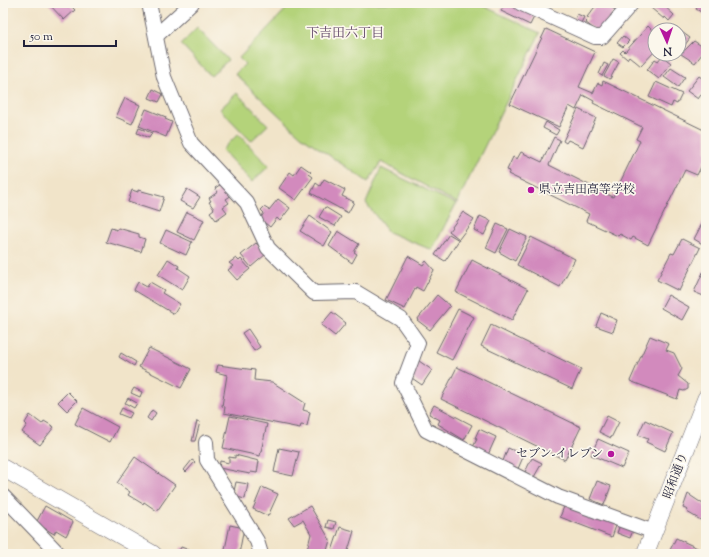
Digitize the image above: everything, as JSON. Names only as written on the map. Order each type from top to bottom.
[{"type":"street","points":[[149,3],[164,77],[191,143],[247,203],[268,248],[314,293],[356,292],[401,318],[418,343],[402,384],[426,430],[558,497],[654,532]]},
{"type":"street","points":[[156,36],[192,3]]},
{"type":"street","points":[[520,3],[595,37],[602,37],[632,3]]},
{"type":"street","name":"昭和通り","points":[[645,554],[706,398]]},
{"type":"street","points":[[206,442],[207,460],[257,541],[261,554]]},
{"type":"street","points":[[3,468],[153,554]]},
{"type":"street","points":[[3,496],[59,554]]},
{"type":"green space","points":[[292,3],[477,3],[540,33],[457,203],[381,162],[368,182],[301,136],[235,74],[245,64],[239,58]]},
{"type":"green space","points":[[197,28],[228,60],[211,76],[181,44]]},
{"type":"green space","points":[[237,93],[268,125],[251,141],[220,109]]},
{"type":"green space","points":[[238,134],[269,166],[252,182],[222,150]]},
{"type":"green space","points":[[381,168],[456,204],[432,250],[388,232],[366,203]]},
{"type":"building","points":[[48,3],[68,3],[75,10],[64,20]]},
{"type":"building","points":[[505,3],[509,3],[535,15],[530,25],[501,11]]},
{"type":"building","points":[[598,3],[606,3],[615,10],[610,16],[612,17],[599,33],[585,22]]},
{"type":"building","points":[[655,3],[661,3],[674,15],[669,21],[665,17],[664,19],[651,8]]},
{"type":"building","points":[[700,3],[706,3],[706,15],[696,9]]},
{"type":"building","points":[[577,14],[584,17],[580,25],[574,22]]},
{"type":"building","points":[[647,27],[647,60],[641,66],[629,56],[627,59],[620,53],[623,50],[625,52]]},
{"type":"building","points":[[546,29],[595,52],[579,87],[593,93],[598,83],[602,85],[603,81],[706,131],[706,159],[697,175],[685,170],[648,245],[633,237],[631,240],[620,234],[618,236],[586,221],[589,214],[508,174],[510,171],[507,170],[513,157],[517,159],[521,152],[542,162],[554,137],[560,140],[549,165],[613,197],[640,141],[636,139],[642,127],[593,103],[594,101],[583,95],[576,110],[569,106],[559,127],[510,104]]},
{"type":"building","points":[[623,36],[629,41],[623,47],[617,43]]},
{"type":"building","points":[[694,41],[706,49],[695,63],[687,58],[687,48]]},
{"type":"building","points":[[613,59],[619,62],[610,79],[604,76]]},
{"type":"building","points":[[653,62],[671,63],[659,79],[647,70]]},
{"type":"building","points":[[604,63],[608,65],[602,76],[599,74]]},
{"type":"building","points":[[671,68],[685,77],[678,87],[664,77]]},
{"type":"building","points":[[699,76],[706,81],[706,88],[698,99],[687,91]]},
{"type":"building","points":[[656,82],[682,94],[677,104],[673,102],[671,107],[649,97]]},
{"type":"building","points":[[153,89],[163,94],[159,102],[149,98]]},
{"type":"building","points":[[125,98],[140,105],[132,124],[116,117]]},
{"type":"building","points":[[146,109],[166,117],[165,119],[172,122],[166,137],[139,126]]},
{"type":"building","points":[[578,109],[596,118],[583,147],[568,140],[566,143],[563,141]]},
{"type":"building","points":[[546,122],[559,130],[556,135],[543,128]]},
{"type":"building","points":[[139,128],[152,133],[149,138],[137,133]]},
{"type":"building","points":[[301,165],[311,172],[309,174],[313,177],[296,200],[279,188],[290,172],[294,175]]},
{"type":"building","points":[[324,179],[345,190],[342,196],[354,202],[348,213],[311,193],[316,183],[320,186]]},
{"type":"building","points":[[223,183],[232,195],[226,199],[229,203],[223,207],[227,212],[216,220],[210,212],[214,209],[209,202],[211,201],[209,198],[218,192],[215,188]]},
{"type":"building","points":[[187,189],[200,197],[193,208],[180,201]]},
{"type":"building","points":[[132,190],[138,192],[138,190],[164,197],[159,212],[128,202]]},
{"type":"building","points":[[278,199],[290,208],[280,221],[277,218],[270,227],[260,219],[264,213],[261,210],[264,207],[269,210]]},
{"type":"building","points":[[325,207],[341,217],[335,226],[319,217]]},
{"type":"building","points":[[187,212],[204,220],[194,240],[177,232]]},
{"type":"building","points":[[463,212],[474,219],[459,239],[449,231]]},
{"type":"building","points":[[310,216],[332,232],[324,246],[300,231]]},
{"type":"building","points":[[480,216],[491,221],[484,235],[474,230]]},
{"type":"building","points":[[704,220],[706,221],[706,246],[694,239]]},
{"type":"building","points":[[497,224],[508,229],[496,253],[486,248]]},
{"type":"building","points":[[111,228],[117,230],[118,228],[139,234],[139,237],[145,239],[141,252],[106,242]]},
{"type":"building","points":[[510,229],[527,237],[515,261],[499,252]]},
{"type":"building","points":[[166,230],[192,242],[186,255],[160,243]]},
{"type":"building","points":[[338,231],[359,244],[354,252],[357,254],[352,263],[329,246]]},
{"type":"building","points":[[449,234],[459,240],[445,261],[435,255]]},
{"type":"building","points":[[531,237],[575,259],[560,287],[517,265]]},
{"type":"building","points":[[682,239],[700,248],[679,291],[657,280],[671,253],[674,254]]},
{"type":"building","points":[[256,243],[266,254],[251,267],[241,255]]},
{"type":"building","points":[[408,256],[423,265],[426,261],[434,270],[423,291],[416,287],[405,309],[386,300]]},
{"type":"building","points":[[236,258],[239,261],[241,259],[250,269],[237,280],[228,270],[233,266],[229,263]]},
{"type":"building","points":[[168,259],[190,276],[182,290],[158,275]]},
{"type":"building","points":[[472,260],[528,289],[512,320],[456,292]]},
{"type":"building","points":[[705,268],[706,269],[706,297],[694,292]]},
{"type":"building","points":[[138,282],[147,287],[150,282],[164,290],[162,293],[180,304],[174,314],[134,290]]},
{"type":"building","points":[[437,295],[450,306],[430,330],[417,320]]},
{"type":"building","points":[[668,295],[689,307],[682,320],[661,308]]},
{"type":"building","points":[[458,309],[474,317],[452,360],[436,352]]},
{"type":"building","points":[[332,312],[346,323],[335,336],[321,325]]},
{"type":"building","points":[[601,313],[617,320],[613,332],[596,326]]},
{"type":"building","points":[[491,325],[581,369],[572,389],[481,346]]},
{"type":"building","points":[[248,329],[260,347],[254,351],[242,333]]},
{"type":"building","points":[[650,336],[669,344],[666,350],[674,353],[682,369],[678,376],[688,384],[688,389],[684,391],[680,390],[677,399],[630,381]]},
{"type":"building","points":[[149,348],[191,369],[181,388],[139,367]]},
{"type":"building","points":[[121,353],[136,362],[134,366],[119,357]]},
{"type":"building","points":[[419,361],[432,370],[422,385],[409,376]]},
{"type":"building","points":[[218,365],[255,370],[254,380],[272,382],[305,403],[303,410],[310,412],[307,426],[301,425],[300,428],[224,413],[225,407],[222,406],[227,375],[216,372]]},
{"type":"building","points":[[457,367],[581,427],[565,460],[441,399]]},
{"type":"building","points":[[134,388],[142,392],[140,397],[131,393]]},
{"type":"building","points":[[68,392],[77,401],[67,411],[58,402]]},
{"type":"building","points":[[128,398],[137,403],[134,408],[125,403]]},
{"type":"building","points":[[434,405],[472,425],[464,440],[438,424],[440,420],[429,414]]},
{"type":"building","points":[[83,408],[118,427],[110,442],[75,424]]},
{"type":"building","points":[[122,408],[132,413],[129,418],[119,414]]},
{"type":"building","points":[[152,410],[156,413],[151,421],[147,418]]},
{"type":"building","points":[[30,415],[42,424],[44,421],[54,427],[40,445],[22,432],[27,425],[25,423]]},
{"type":"building","points":[[230,416],[267,424],[260,456],[223,448]]},
{"type":"building","points":[[607,416],[619,422],[611,438],[599,432]]},
{"type":"building","points":[[645,420],[673,433],[665,451],[646,442],[648,439],[638,435]]},
{"type":"building","points":[[197,421],[200,422],[195,441],[192,441]]},
{"type":"building","points":[[479,429],[496,437],[487,457],[473,447],[477,439],[475,438]]},
{"type":"building","points":[[598,439],[629,453],[622,468],[591,455]]},
{"type":"building","points":[[279,448],[299,452],[293,476],[274,472]]},
{"type":"building","points":[[508,448],[524,455],[517,471],[496,462],[498,458],[503,461]]},
{"type":"building","points":[[235,455],[259,461],[257,473],[251,472],[250,474],[219,468],[220,461],[229,463],[229,457],[235,458]]},
{"type":"building","points":[[135,457],[175,485],[157,511],[144,502],[143,504],[128,495],[130,492],[117,483]]},
{"type":"building","points":[[532,458],[542,463],[534,477],[525,472]]},
{"type":"building","points":[[192,460],[195,462],[186,472],[184,470]]},
{"type":"building","points":[[597,481],[611,486],[604,505],[590,499]]},
{"type":"building","points":[[236,482],[248,484],[245,499],[233,496]]},
{"type":"building","points":[[262,487],[278,494],[268,516],[253,509]]},
{"type":"building","points":[[688,494],[706,506],[706,520],[704,522],[683,508]]},
{"type":"building","points":[[565,504],[617,523],[612,537],[560,517]]},
{"type":"building","points":[[45,506],[73,522],[66,536],[56,530],[54,534],[36,523]]},
{"type":"building","points":[[310,506],[330,540],[326,554],[306,554],[311,534],[303,520],[294,525],[289,518]]},
{"type":"building","points":[[328,520],[336,522],[334,529],[326,527]]},
{"type":"building","points":[[621,522],[634,528],[630,538],[617,533]]},
{"type":"building","points":[[230,525],[244,528],[239,554],[224,554]]},
{"type":"building","points":[[340,527],[354,531],[347,554],[331,554]]},
{"type":"building","points":[[676,538],[706,552],[706,554],[668,554]]},
{"type":"building","points":[[181,547],[192,551],[191,554],[178,553]]},
{"type":"place","name":"県立吉田高等学校","points":[[531,190]]},
{"type":"place","name":"セブン-イレブン","points":[[611,454]]},
{"type":"district","name":"下吉田六丁目","points":[[345,34]]}]
